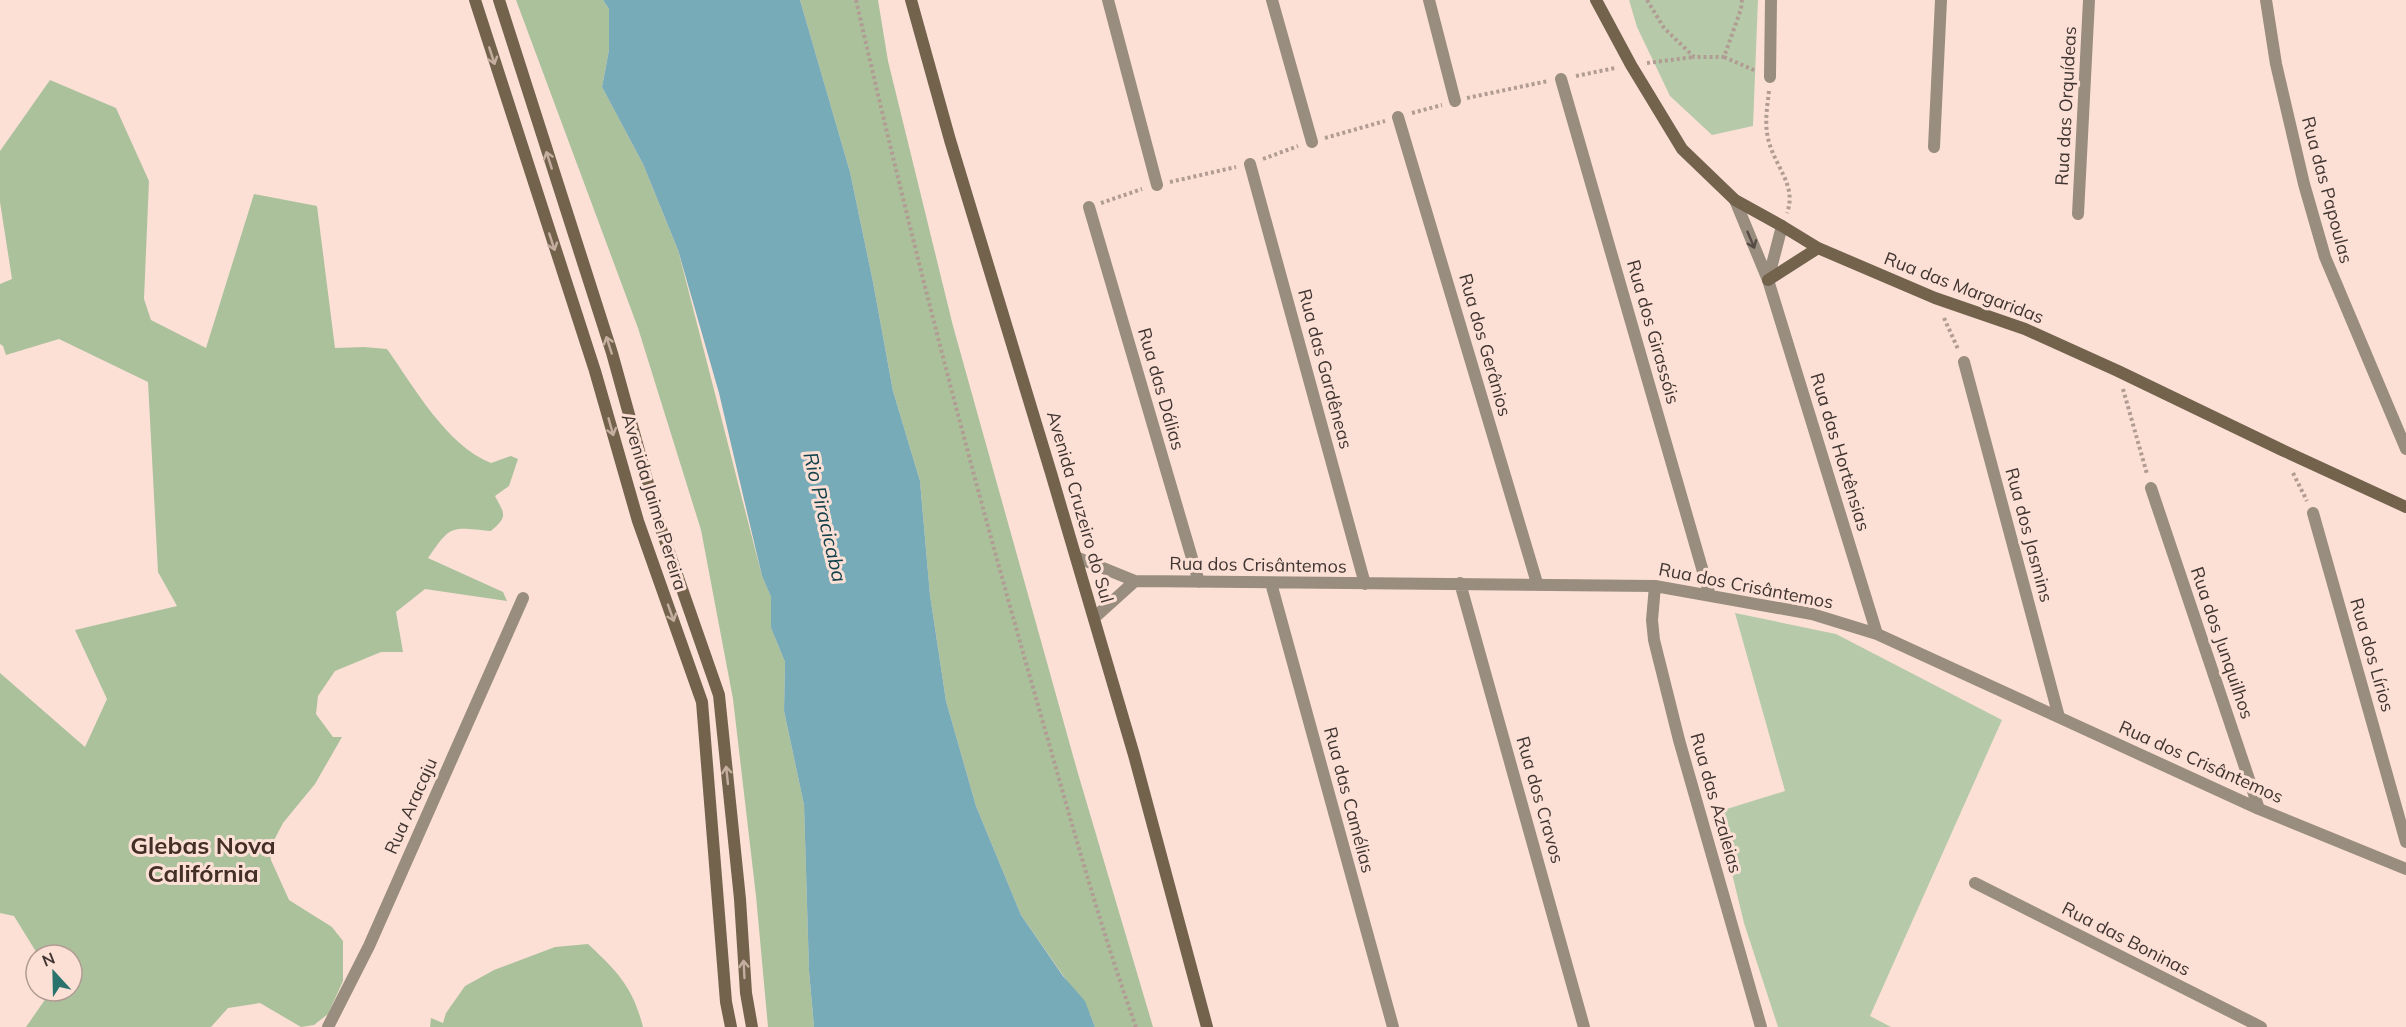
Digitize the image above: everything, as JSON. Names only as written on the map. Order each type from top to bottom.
[{"type":"street","name":"Avenida Jaime Pereira","points":[[475,0],[595,371],[638,521],[702,702],[726,1002],[731,1027]]},
{"type":"street","name":"Avenida Jaime Pereira","points":[[499,0],[612,353],[659,523],[719,694],[740,899],[746,993],[752,1027]]},
{"type":"street","name":"Avenida Cruzeiro do Sul","points":[[911,0],[950,140],[1094,618],[1208,1027]]},
{"type":"street","points":[[1108,0],[1157,185]]},
{"type":"street","points":[[1272,0],[1312,142]]},
{"type":"street","points":[[1429,0],[1455,101]]},
{"type":"street","name":"Rua das Margaridas","points":[[1596,0],[1631,65],[1682,149],[1735,200],[1818,248],[1935,298],[2025,329],[2406,507]]},
{"type":"street","points":[[1770,77],[1771,0]]},
{"type":"street","points":[[1934,147],[1941,0]]},
{"type":"street","name":"Rua das Orquídeas","points":[[2078,214],[2089,0]]},
{"type":"street","name":"Rua das Papoulas","points":[[2266,0],[2276,64],[2325,257],[2406,448]]},
{"type":"street","name":"Rua dos Girassóis","points":[[1561,79],[1710,596]]},
{"type":"street","name":"Rua dos Gerânios","points":[[1398,117],[1536,583]]},
{"type":"street","name":"Rua das Gardêneas","points":[[1250,164],[1365,584]]},
{"type":"street","name":"Rua das Hortênsias","points":[[1735,200],[1768,280],[1877,634]]},
{"type":"street","name":"Rua das Dálias","points":[[1089,207],[1200,582]]},
{"type":"street","points":[[1768,280],[1782,226]]},
{"type":"street","points":[[1768,280],[1818,248]]},
{"type":"street","name":"Rua dos Jasmins","points":[[1964,362],[2060,717]]},
{"type":"street","name":"Rua dos Junquilhos","points":[[2151,488],[2259,809]]},
{"type":"street","name":"Rua dos Lírios","points":[[2313,513],[2406,842]]},
{"type":"street","name":"Rua dos Crisântemos","points":[[1076,557],[1135,582],[1536,583],[1655,586],[1812,614],[1877,634],[2259,809],[2406,869]]},
{"type":"street","points":[[1094,618],[1135,582]]},
{"type":"street","name":"Rua das Camélias","points":[[1271,583],[1393,1027]]},
{"type":"street","name":"Rua dos Cravos","points":[[1460,584],[1584,1027]]},
{"type":"street","name":"Rua das Azaleias","points":[[1655,586],[1652,620],[1654,640],[1683,752],[1761,1027]]},
{"type":"street","name":"Rua Aracaju","points":[[327,1027],[369,946],[523,598]]},
{"type":"street","name":"Rua das Boninas","points":[[1975,883],[2261,1027]]},
{"type":"path","points":[[856,0],[887,135],[994,554],[1108,950],[1136,1027]]},
{"type":"path","points":[[1647,0],[1665,27],[1694,57],[1724,57],[1770,77],[1766,121],[1768,141],[1787,182],[1791,200],[1782,226]]},
{"type":"path","points":[[1724,57],[1742,0]]},
{"type":"path","points":[[1935,298],[1964,362]]},
{"type":"path","points":[[2118,371],[2151,488]]},
{"type":"path","points":[[2282,450],[2313,513]]},
{"type":"green space","points":[[516,0],[603,0],[609,9],[609,50],[602,87],[643,164],[678,250],[762,576],[771,597],[771,628],[785,662],[784,711],[804,805],[809,971],[814,1027],[768,1027],[756,896],[733,699],[701,530],[638,328]]},
{"type":"green space","points":[[800,0],[878,0],[888,61],[953,326],[1077,770],[1153,1027],[1095,1027],[1090,1014],[1021,915],[976,806],[946,701],[930,595],[920,481],[893,391],[850,172]]},
{"type":"green space","points":[[1629,0],[1758,0],[1753,126],[1712,135],[1670,96],[1637,27]]},
{"type":"green space","points":[[50,80],[116,108],[149,181],[144,299],[151,320],[206,348],[254,194],[317,206],[335,348],[387,349],[433,414],[460,443],[475,455],[491,463],[511,456],[518,459],[509,486],[495,496],[503,511],[500,522],[491,531],[460,529],[447,533],[428,558],[503,592],[507,601],[425,589],[396,612],[403,652],[381,652],[335,671],[318,696],[316,714],[333,737],[342,737],[315,784],[283,823],[270,848],[271,860],[289,900],[332,927],[343,941],[343,981],[328,1014],[314,1025],[301,1027],[260,1003],[228,1008],[211,1027],[26,1027],[43,1003],[84,1003],[84,943],[31,943],[14,916],[0,913],[0,673],[85,747],[107,699],[75,630],[177,606],[158,572],[148,382],[59,339],[6,355],[0,344],[0,284],[12,279],[0,202],[0,151]]},
{"type":"green space","points":[[1735,613],[1836,634],[2002,720],[1870,1016],[1891,1027],[1778,1027],[1744,923],[1717,812],[1785,791]]},
{"type":"green space","points":[[588,944],[629,990],[643,1027],[430,1027],[431,1018],[443,1023],[446,1013],[465,986],[494,970],[555,947]]},
{"type":"water","name":"Rio Piracicaba","points":[[603,0],[800,0],[850,172],[893,391],[920,481],[930,595],[946,701],[976,806],[1021,915],[1063,976],[1085,1001],[1095,1027],[814,1027],[809,971],[804,805],[784,711],[785,662],[771,628],[771,597],[762,576],[719,393],[678,250],[643,164],[602,87],[609,50],[609,9]]},
{"type":"district","name":"Glebas Nova Califórnia","points":[[203,860]]}]
